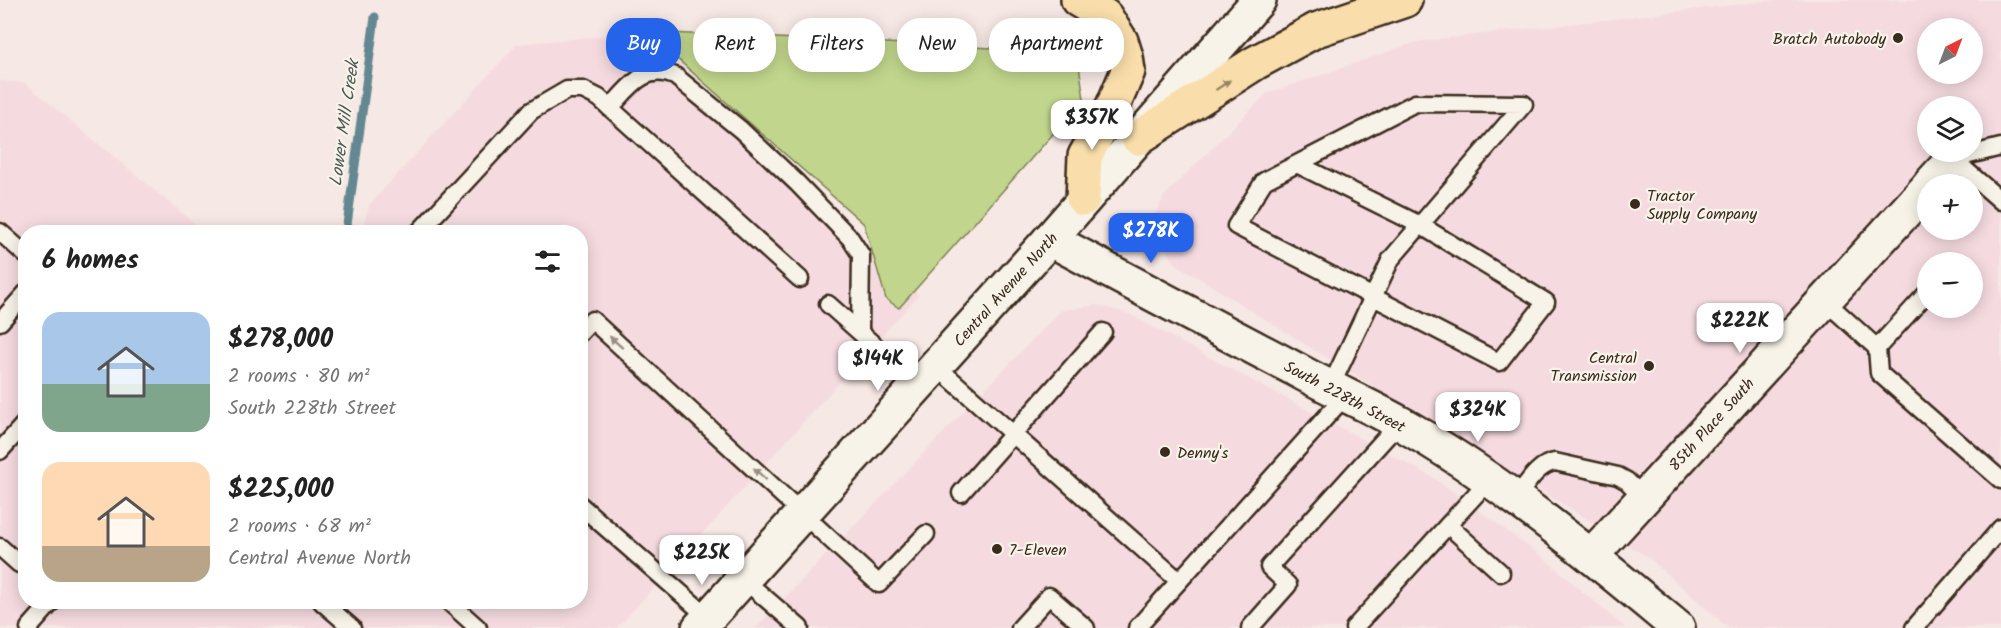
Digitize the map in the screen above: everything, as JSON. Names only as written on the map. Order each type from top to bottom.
[{"type":"highway","points":[[1078,0],[1104,16],[1121,41],[1128,71],[1113,106],[1085,156],[1083,199]]},
{"type":"highway","points":[[1138,138],[1255,63],[1316,30],[1405,0]]},
{"type":"street","name":"Central Avenue North","points":[[703,623],[928,376],[1259,0]]},
{"type":"street","name":"85th Place South","points":[[1939,174],[1950,162]]},
{"type":"street","name":"85th Place South","points":[[1591,556],[1917,198]]},
{"type":"street","name":"South 228th Street","points":[[1050,238],[1399,423],[1515,499],[1591,556],[1673,627]]},
{"type":"lane","points":[[610,108],[636,81],[651,72],[662,71],[675,76],[741,130],[828,214],[850,238],[861,255],[860,332]]},
{"type":"lane","points":[[425,225],[531,111],[567,90],[583,90],[610,108],[800,279]]},
{"type":"lane","points":[[1137,628],[1338,392],[1374,296],[1391,259],[1420,225],[1524,104],[1415,103],[1264,181],[1236,226],[1374,296],[1499,362],[1546,302],[1420,225],[1297,164]]},
{"type":"lane","points":[[1983,152],[2001,147]]},
{"type":"lane","points":[[1956,162],[2001,201]]},
{"type":"lane","points":[[0,232],[18,248]]},
{"type":"lane","points":[[1824,300],[1877,348],[1879,374],[2001,480]]},
{"type":"lane","points":[[0,322],[18,302]]},
{"type":"lane","points":[[828,304],[860,332],[1013,434],[1179,581]]},
{"type":"lane","points":[[1877,348],[1917,304]]},
{"type":"lane","points":[[588,324],[592,320],[879,584],[926,534]]},
{"type":"lane","points":[[961,493],[1103,332]]},
{"type":"lane","points":[[1250,628],[1288,585],[1269,567],[1399,423]]},
{"type":"lane","points":[[0,451],[18,431]]},
{"type":"lane","points":[[1515,499],[1541,468],[1547,463],[1555,462],[1618,476],[1627,481],[1644,498]]},
{"type":"lane","points":[[1354,628],[1489,480]]},
{"type":"lane","points":[[588,513],[703,623]]},
{"type":"lane","points":[[1448,525],[1501,573]]},
{"type":"lane","points":[[1914,628],[2001,528]]},
{"type":"lane","points":[[0,547],[18,560]]},
{"type":"lane","points":[[743,579],[800,628]]},
{"type":"lane","points":[[1020,628],[1049,596],[1086,628]]},
{"type":"lane","points":[[29,628],[46,609]]},
{"type":"lane","points":[[330,609],[352,628]]},
{"type":"lane","points":[[456,609],[478,628]]},
{"type":"shaded area","points":[[1775,0],[2001,0],[2001,628],[1728,628],[1649,558],[1176,264],[1158,237],[1155,215],[1164,196],[1266,94],[1416,42]]},
{"type":"shaded area","points":[[606,36],[606,72],[677,72],[919,295],[617,628],[0,628],[0,81],[25,83],[197,225],[18,225],[18,609],[588,609],[588,225],[364,225],[369,205],[517,44]]},
{"type":"shaded area","points":[[1096,305],[1127,313],[1434,478],[1543,557],[1625,628],[756,628],[1060,311]]},
{"type":"green space","points":[[681,34],[693,34],[693,72],[776,72],[776,38],[788,39],[788,72],[885,72],[885,43],[897,44],[897,72],[977,72],[977,47],[989,48],[989,72],[1080,72],[1084,99],[899,308],[886,299],[864,224],[681,62]]},
{"type":"waterway","name":"Lower Mill Creek","points":[[347,225],[375,17]]},
{"type":"place","name":"Bratch Autobody","points":[[1898,38]]},
{"type":"place","name":"Tractor Supply Company","points":[[1635,204]]},
{"type":"place","name":"Central Transmission","points":[[1649,366]]},
{"type":"place","name":"Denny's","points":[[1165,452]]},
{"type":"place","name":"7-Eleven","points":[[997,549]]}]
